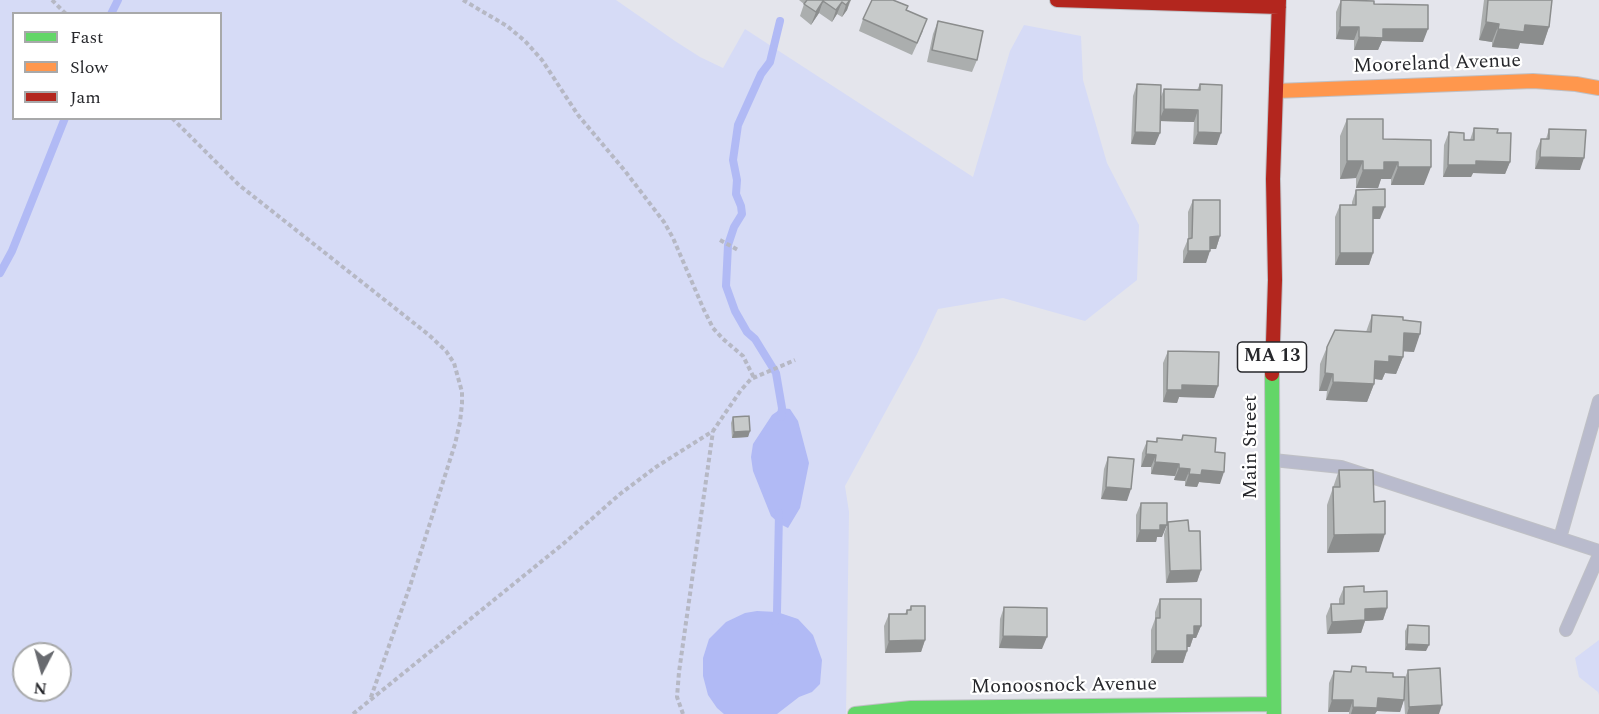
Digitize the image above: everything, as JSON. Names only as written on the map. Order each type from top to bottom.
[{"type":"street","points":[[1057,0],[1279,4]]},
{"type":"street","name":"Main Street","points":[[1274,709],[1271,390],[1279,4]]},
{"type":"street","name":"Mooreland Avenue","points":[[1276,91],[1533,81],[1599,88]]},
{"type":"street","name":"Monoosnock Avenue","points":[[855,714],[911,708],[1274,709]]},
{"type":"lane","points":[[1560,538],[1595,431],[1599,401]]},
{"type":"lane","points":[[1271,460],[1341,467],[1560,538],[1599,553],[1566,630]]},
{"type":"path","points":[[52,0],[64,12]]},
{"type":"path","points":[[463,0],[507,26],[542,60],[578,115],[626,171],[664,222],[713,328],[743,356],[754,378]]},
{"type":"path","points":[[174,120],[239,185],[429,335],[446,351],[454,363],[462,392],[460,422],[455,444],[410,586],[370,700]]},
{"type":"path","points":[[720,240],[738,250]]},
{"type":"path","points":[[353,714],[563,544],[620,494],[656,467],[713,430],[741,390],[754,378],[795,360]]},
{"type":"path","points":[[683,714],[677,697],[679,672],[713,430]]},
{"type":"shaded area","points":[[0,0],[616,0],[700,57],[723,68],[745,29],[973,177],[1010,51],[1024,25],[1081,36],[1083,80],[1107,163],[1139,225],[1137,280],[1085,321],[1003,298],[938,309],[917,354],[845,486],[849,512],[846,714],[0,714]]},
{"type":"shaded area","points":[[1599,640],[1599,695],[1579,677],[1575,658]]},
{"type":"water","points":[[782,408],[790,409],[798,421],[809,463],[800,508],[788,528],[771,516],[753,471],[751,457],[753,444],[772,415]]},
{"type":"water","points":[[777,612],[798,619],[813,635],[822,660],[820,684],[812,692],[799,697],[777,714],[724,714],[708,695],[703,676],[703,658],[709,639],[726,622],[745,613]]},
{"type":"building","points":[[807,0],[850,0],[846,5],[842,2],[836,10],[823,1],[816,12],[804,4]]},
{"type":"building","points":[[872,0],[893,0],[908,6],[906,10],[927,19],[917,43],[863,19]]},
{"type":"building","points":[[1341,0],[1374,1],[1374,4],[1428,5],[1428,29],[1383,29],[1383,38],[1359,37],[1359,27],[1340,27]]},
{"type":"building","points":[[1488,0],[1552,0],[1549,27],[1525,25],[1524,32],[1498,29],[1499,24],[1486,22]]},
{"type":"building","points":[[938,21],[983,31],[977,60],[932,50]]},
{"type":"building","points":[[1137,84],[1161,85],[1160,133],[1135,132]]},
{"type":"building","points":[[1200,84],[1222,85],[1221,133],[1198,132],[1198,110],[1164,109],[1164,89],[1200,90]]},
{"type":"building","points":[[1347,119],[1383,119],[1383,139],[1431,140],[1431,167],[1398,167],[1398,162],[1384,162],[1384,170],[1363,170],[1363,161],[1347,161]]},
{"type":"building","points":[[1474,128],[1498,129],[1497,133],[1511,133],[1510,162],[1476,161],[1476,165],[1448,165],[1449,132],[1464,133],[1464,140],[1474,140]]},
{"type":"building","points":[[1549,129],[1586,130],[1584,158],[1540,157],[1541,139],[1549,139]]},
{"type":"building","points":[[1385,189],[1385,207],[1373,207],[1373,253],[1340,253],[1340,205],[1356,205],[1356,190]]},
{"type":"building","points":[[1193,200],[1220,200],[1220,236],[1210,237],[1210,251],[1188,251],[1188,239],[1192,238]]},
{"type":"building","points":[[1372,315],[1403,317],[1403,320],[1421,322],[1420,334],[1404,333],[1403,357],[1389,356],[1389,362],[1375,361],[1374,384],[1333,382],[1333,374],[1325,373],[1327,347],[1335,330],[1371,332]]},
{"type":"building","points":[[1168,351],[1219,352],[1218,386],[1182,385],[1182,390],[1167,390]]},
{"type":"building","points":[[749,416],[750,431],[734,432],[733,417]]},
{"type":"building","points":[[1183,435],[1216,438],[1215,452],[1225,453],[1224,472],[1202,470],[1201,475],[1189,474],[1190,469],[1179,468],[1179,464],[1155,462],[1156,455],[1146,454],[1147,441],[1157,442],[1157,438],[1182,440]]},
{"type":"building","points":[[1108,457],[1134,459],[1131,489],[1106,487]]},
{"type":"building","points":[[1339,470],[1373,470],[1374,502],[1385,501],[1385,534],[1334,535],[1333,487],[1340,487]]},
{"type":"building","points":[[1141,503],[1167,503],[1167,525],[1160,525],[1160,530],[1140,530]]},
{"type":"building","points":[[1188,520],[1189,531],[1200,531],[1201,570],[1170,571],[1168,522]]},
{"type":"building","points":[[1364,586],[1364,592],[1387,591],[1387,608],[1365,609],[1365,620],[1332,622],[1331,604],[1344,604],[1344,587]]},
{"type":"building","points":[[1160,599],[1201,599],[1201,626],[1194,626],[1194,635],[1187,635],[1187,651],[1156,651],[1156,618],[1160,618]]},
{"type":"building","points":[[911,606],[925,606],[925,640],[889,641],[889,614],[907,614]]},
{"type":"building","points":[[1004,607],[1047,608],[1047,637],[1003,636]]},
{"type":"building","points":[[1408,625],[1429,626],[1429,645],[1407,644]]},
{"type":"building","points":[[1352,666],[1366,667],[1366,672],[1393,673],[1393,677],[1405,677],[1404,700],[1378,698],[1377,708],[1353,707],[1353,700],[1332,700],[1334,671],[1351,672]]},
{"type":"building","points":[[1440,668],[1442,705],[1409,707],[1408,670]]},
{"type":"waterway","points":[[112,12],[118,0]]},
{"type":"waterway","points":[[780,21],[770,62],[761,74],[738,125],[733,160],[737,180],[736,194],[742,214],[734,227],[728,245],[726,286],[735,311],[747,332],[755,339],[776,373],[782,408],[781,417]]},
{"type":"waterway","points":[[0,273],[12,251],[64,120]]},
{"type":"waterway","points":[[775,621],[779,513]]},
{"type":"traffic: fast","points":[[1272,374],[1274,714]]},
{"type":"traffic: fast","points":[[855,714],[911,708],[1274,704]]},
{"type":"traffic: slow","points":[[1276,91],[1533,81],[1599,88]]},
{"type":"traffic: jam","points":[[1057,0],[1279,7]]},
{"type":"traffic: jam","points":[[1272,374],[1275,280],[1273,179],[1279,0]]}]
